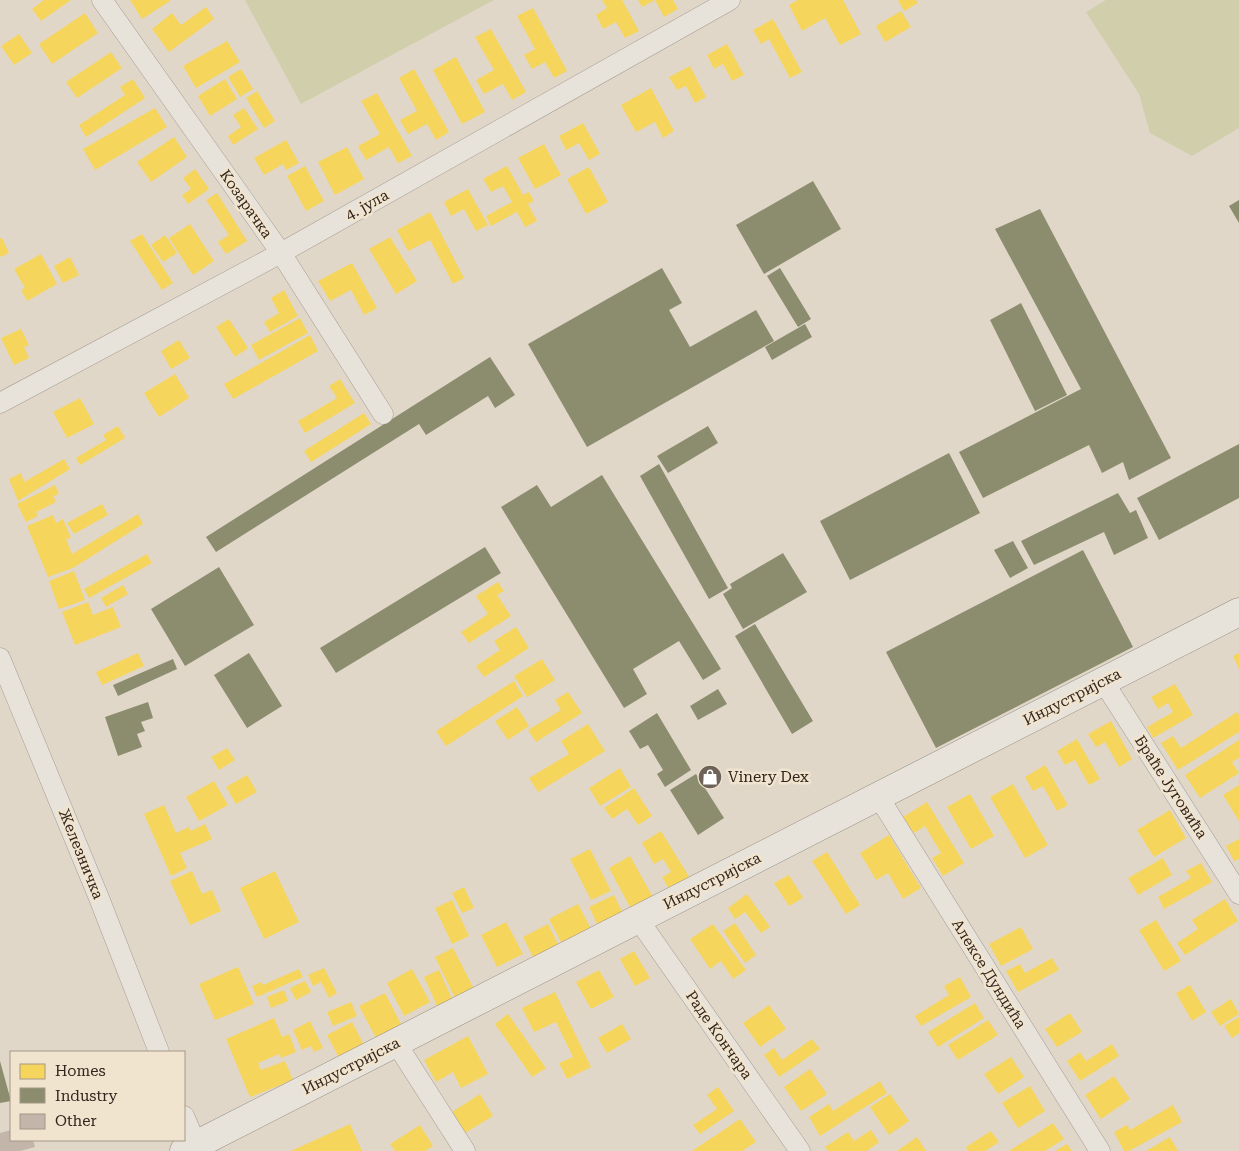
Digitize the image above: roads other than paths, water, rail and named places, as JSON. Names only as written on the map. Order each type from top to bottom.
[{"type":"main road","name":"Индустријска","points":[[193,1149],[396,1043],[1239,612]]},
{"type":"street","name":"Козарачка","points":[[102,0],[281,253],[383,414]]},
{"type":"street","name":"4. јула","points":[[0,403],[281,253],[730,0]]},
{"type":"street","name":"Железничка","points":[[0,658],[96,890],[159,1051]]},
{"type":"street","name":"Браће Југовића","points":[[1103,681],[1239,894]]},
{"type":"street","name":"Алексе Дундића","points":[[878,796],[1100,1151]]},
{"type":"street","name":"Раде Кончара","points":[[638,919],[800,1151]]},
{"type":"street","points":[[396,1043],[465,1151]]},
{"type":"street","points":[[185,1120],[193,1149]]},
{"type":"place","name":"Vinery Dex","points":[[710,777]]}]
